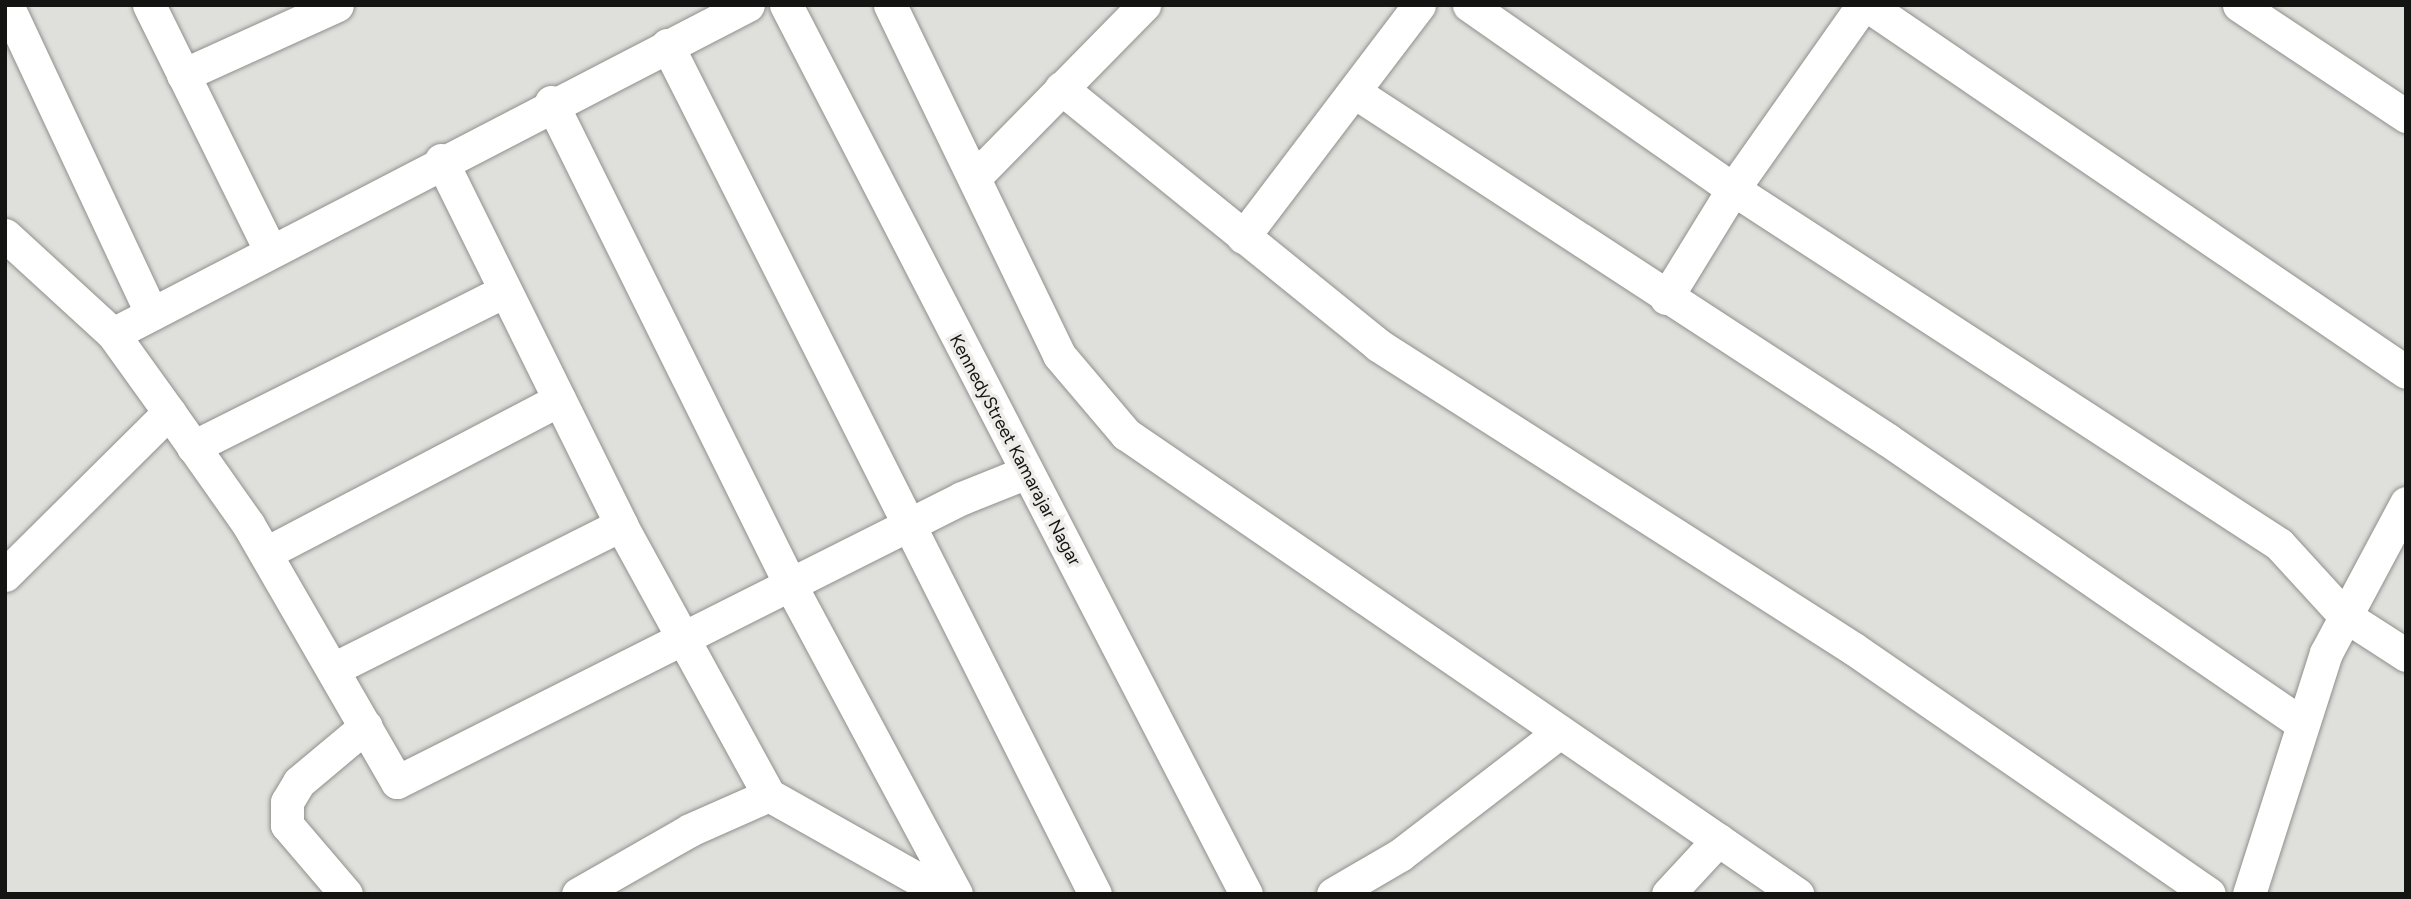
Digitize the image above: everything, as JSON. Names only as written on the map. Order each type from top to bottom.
[{"type":"street","points":[[7,5],[152,314]]},
{"type":"street","points":[[149,5],[270,250]]},
{"type":"street","points":[[183,75],[337,5]]},
{"type":"street","points":[[113,334],[551,102],[748,5]]},
{"type":"street","name":"KennedyStreet Kamarajar Nagar","points":[[786,5],[1246,894]]},
{"type":"street","points":[[890,5],[975,176],[1059,355],[1126,434],[1797,894]]},
{"type":"street","points":[[975,176],[1144,5]]},
{"type":"street","points":[[1243,237],[1356,93],[1419,5]]},
{"type":"street","points":[[1469,5],[1733,189],[2279,544],[2344,615],[2406,655]]},
{"type":"street","points":[[1666,298],[1733,189],[1865,5],[2406,372]]},
{"type":"street","points":[[2239,5],[2406,116]]},
{"type":"street","points":[[667,45],[907,526],[1095,894]]},
{"type":"street","points":[[1061,88],[1378,345],[1854,649],[2209,894]]},
{"type":"street","points":[[1356,93],[2301,723]]},
{"type":"street","points":[[551,102],[792,588],[956,894]]},
{"type":"street","points":[[441,160],[621,525],[686,636],[769,795],[945,894]]},
{"type":"street","points":[[8,244],[113,334],[266,553],[335,668],[397,782],[686,636],[792,588],[907,526],[1027,472]]},
{"type":"street","points":[[193,447],[505,291]]},
{"type":"street","points":[[266,553],[559,400]]},
{"type":"street","points":[[5,575],[169,412]]},
{"type":"street","points":[[2249,894],[2301,723],[2344,615],[2406,503]]},
{"type":"street","points":[[335,668],[621,525]]},
{"type":"street","points":[[346,894],[287,825],[287,802],[299,782],[366,726]]},
{"type":"street","points":[[1333,894],[1400,855],[1560,732]]},
{"type":"street","points":[[578,894],[690,830],[769,795]]},
{"type":"street","points":[[1668,894],[1718,840]]}]
